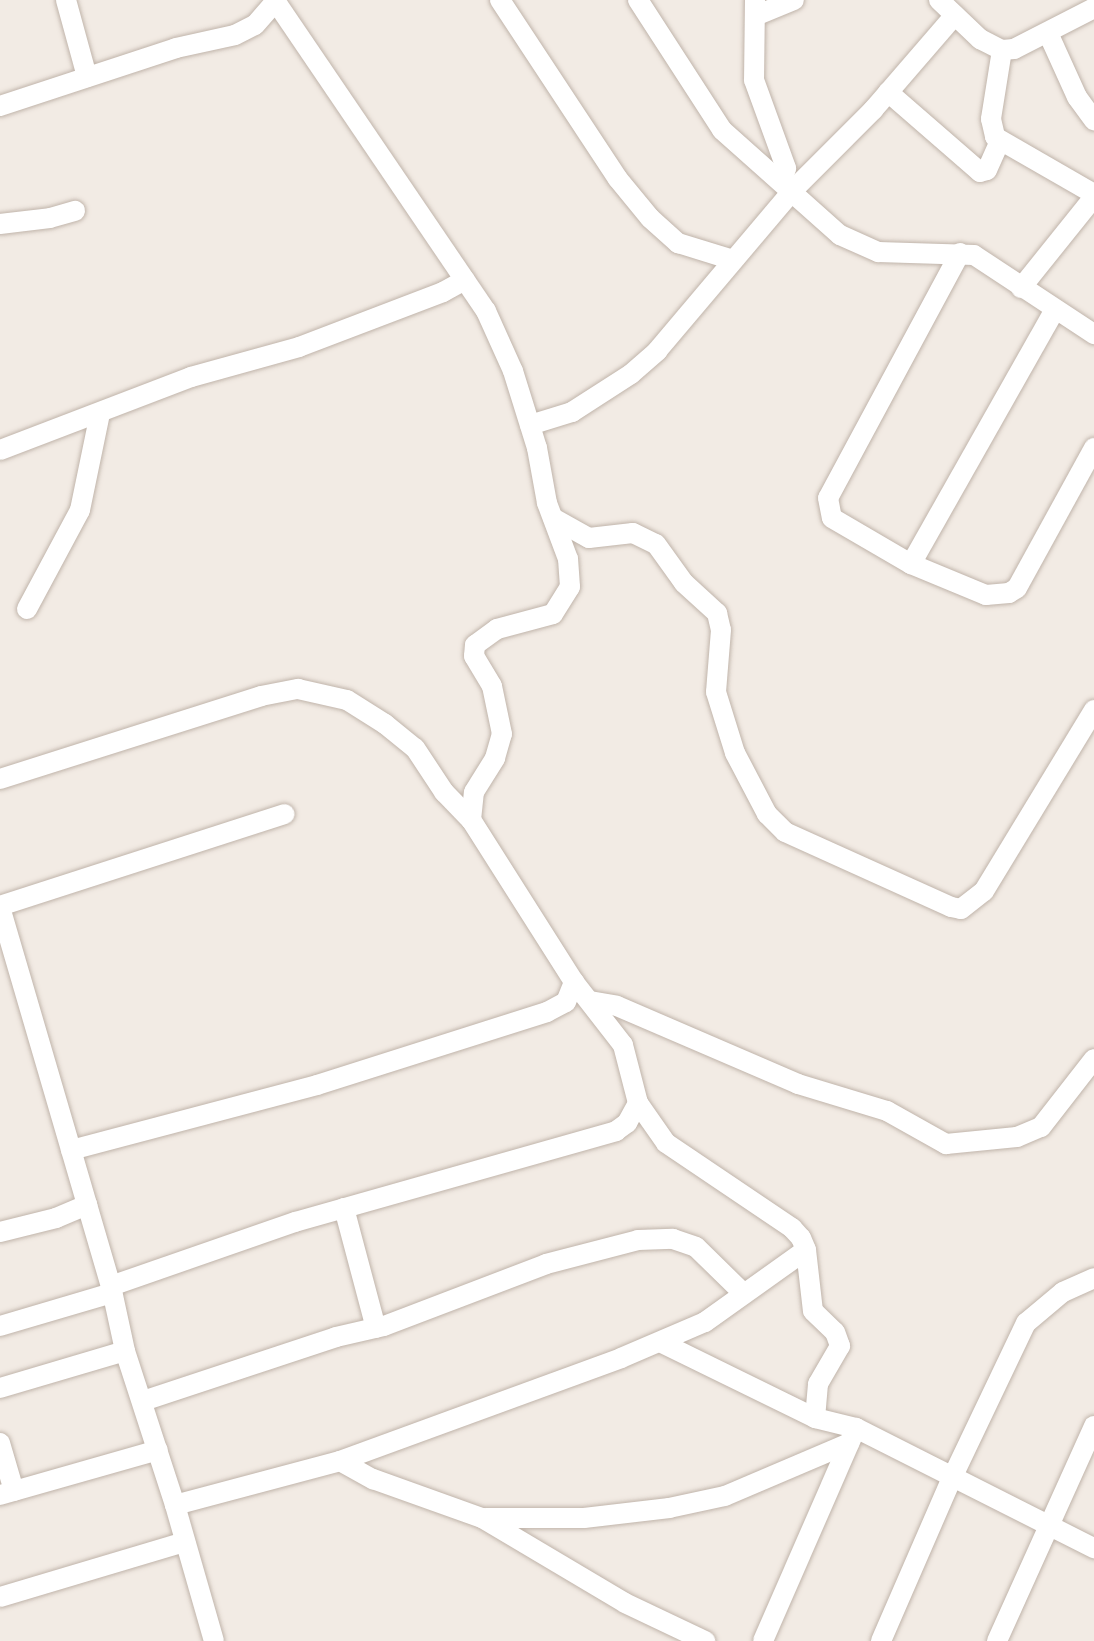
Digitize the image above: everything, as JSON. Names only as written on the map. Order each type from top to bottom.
[{"type":"street","points":[[66,0],[87,77]]},
{"type":"street","points":[[500,0],[618,179],[650,218],[678,243],[733,260]]},
{"type":"street","points":[[638,0],[722,130],[840,235],[878,252],[960,253],[986,262],[1054,311],[1094,334]]},
{"type":"street","points":[[787,186],[786,168],[754,80],[755,8],[794,0]]},
{"type":"street","points":[[939,0],[980,39],[1002,50],[1014,49],[1048,33],[1084,7]]},
{"type":"street","points":[[0,106],[176,48],[235,35],[255,25],[275,1],[486,311],[513,371],[530,425],[552,518],[570,572],[564,600],[553,614],[497,629],[475,645],[474,656],[492,686],[499,707],[502,734],[495,758],[474,792],[471,820]]},
{"type":"street","points":[[530,425],[561,418],[631,374],[657,351],[733,260],[787,186],[888,92],[955,15]]},
{"type":"street","points":[[1048,33],[1077,97],[1094,120]]},
{"type":"street","points":[[1002,50],[991,119],[995,137],[1094,196],[1021,288]]},
{"type":"street","points":[[888,92],[980,172],[987,170],[1000,141]]},
{"type":"street","points":[[0,224],[50,218],[75,211]]},
{"type":"street","points":[[960,253],[828,498],[832,518],[911,564],[986,595],[1009,593],[1017,588],[1094,448]]},
{"type":"street","points":[[0,450],[191,377],[299,347],[443,292],[465,280]]},
{"type":"street","points":[[911,564],[1054,311]]},
{"type":"street","points":[[27,609],[80,510],[100,413]]},
{"type":"street","points":[[552,518],[589,538],[633,533],[656,544],[684,583],[717,613],[721,630],[716,692],[735,753],[767,814],[785,832],[951,907],[961,909],[984,891],[1094,710]]},
{"type":"street","points":[[0,779],[261,696],[298,689],[347,700],[385,724],[415,748],[444,792],[471,820],[574,982],[623,1045],[638,1103],[666,1143],[792,1228],[806,1250],[813,1311],[835,1332],[840,1346],[818,1384],[815,1418]]},
{"type":"street","points":[[214,1641],[175,1505],[125,1351],[112,1289],[0,907],[285,814]]},
{"type":"street","points":[[71,1150],[317,1085],[547,1012],[566,1002],[574,982]]},
{"type":"street","points":[[590,1001],[617,1006],[798,1084],[887,1111],[946,1144],[1017,1137],[1041,1127],[1094,1059]]},
{"type":"street","points":[[0,1326],[344,1208],[616,1131],[627,1123],[638,1103]]},
{"type":"street","points":[[0,1232],[56,1218],[87,1205]]},
{"type":"street","points":[[344,1208],[376,1328]]},
{"type":"street","points":[[143,1401],[336,1337],[376,1328],[546,1264],[638,1240],[673,1239],[696,1247],[743,1293]]},
{"type":"street","points":[[175,1505],[340,1461],[660,1342],[705,1322],[806,1250]]},
{"type":"street","points":[[881,1641],[952,1478],[1026,1323],[1063,1292],[1094,1278]]},
{"type":"street","points":[[660,1342],[1094,1548]]},
{"type":"street","points":[[0,1388],[125,1351]]},
{"type":"street","points":[[997,1641],[1094,1426]]},
{"type":"street","points":[[482,1518],[584,1518],[669,1508],[725,1496],[852,1435]]},
{"type":"street","points":[[763,1641],[852,1435]]},
{"type":"street","points":[[0,1443],[7,1493],[158,1450]]},
{"type":"street","points":[[340,1461],[373,1479],[482,1518],[625,1603],[705,1641]]},
{"type":"street","points":[[0,1597],[185,1542]]}]
